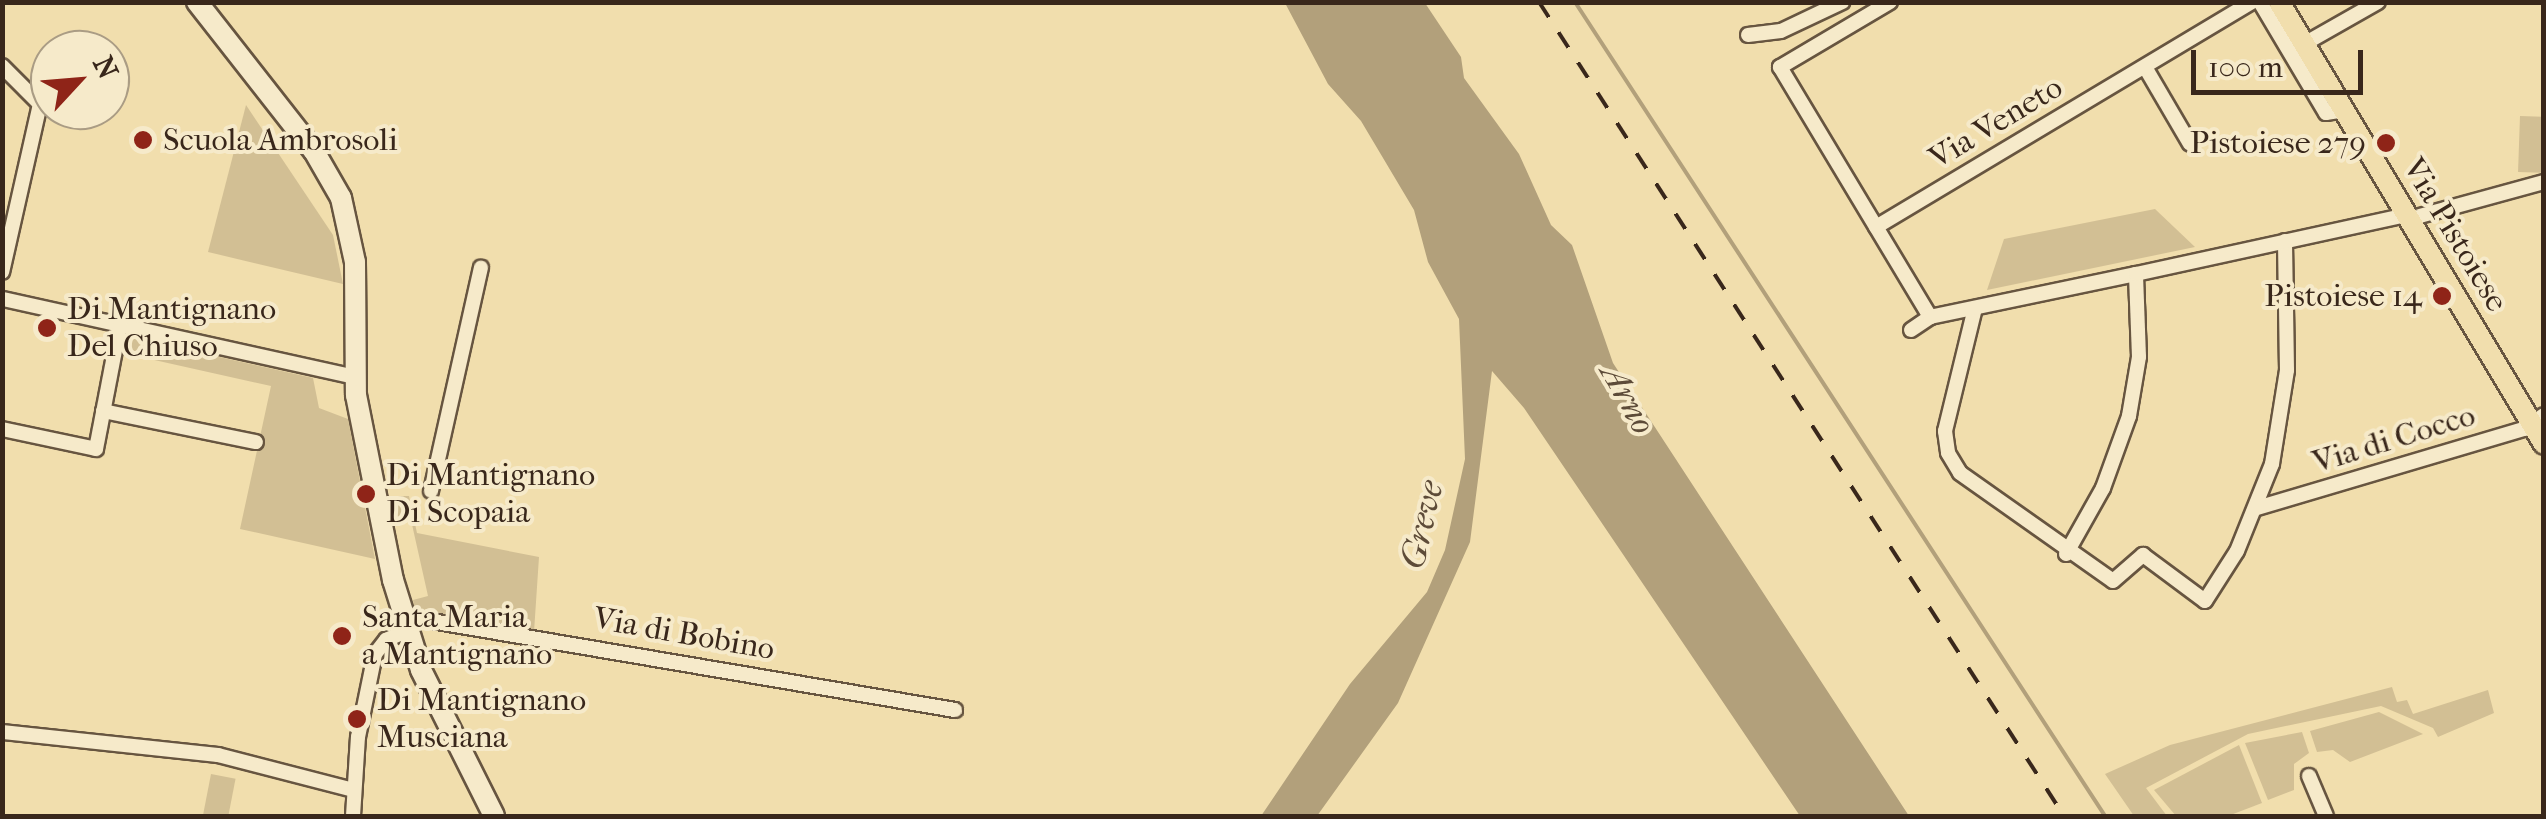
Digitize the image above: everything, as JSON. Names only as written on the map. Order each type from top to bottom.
[{"type":"main road","name":"Via Pistoiese","points":[[2279,2],[2310,41],[2539,420],[2544,444]]},
{"type":"main road","name":"Via Pistoiese","points":[[2294,2],[2345,110],[2414,215]]},
{"type":"street","points":[[197,2],[336,188],[355,262],[354,376],[404,624],[494,816]]},
{"type":"street","points":[[1748,35],[1781,31],[1842,2]]},
{"type":"street","points":[[1890,2],[1780,68],[1930,317]]},
{"type":"street","name":"Via Veneto","points":[[1876,227],[2256,2]]},
{"type":"street","name":"Via Pistoiese","points":[[2256,2],[2326,113],[2345,110]]},
{"type":"street","points":[[2310,41],[2378,2]]},
{"type":"street","points":[[2,66],[40,104],[2,272]]},
{"type":"street","points":[[2145,67],[2190,144]]},
{"type":"street","points":[[1911,330],[1930,317],[2414,215],[2544,182]]},
{"type":"street","points":[[1975,308],[1946,431],[1948,453],[1971,482],[2066,554],[2112,581],[2143,555],[2206,600],[2257,508],[2285,403],[2286,242]]},
{"type":"street","points":[[432,491],[481,268]]},
{"type":"street","points":[[2066,554],[2108,477],[2130,416],[2139,357],[2136,274]]},
{"type":"street","points":[[3,300],[354,376]]},
{"type":"street","points":[[2,430],[96,449],[120,324]]},
{"type":"street","points":[[103,411],[256,442]]},
{"type":"street","name":"Via di Cocco","points":[[2257,508],[2539,420]]},
{"type":"street","points":[[353,816],[352,790],[375,654],[404,624]]},
{"type":"street","name":"Via di Bobino","points":[[404,624],[955,710]]},
{"type":"street","points":[[2,732],[218,755],[352,790]]},
{"type":"street","points":[[2309,776],[2326,816]]},
{"type":"shaded area","points":[[246,105],[333,235],[343,284],[208,252]]},
{"type":"shaded area","points":[[2520,116],[2543,117],[2541,173],[2518,172]]},
{"type":"shaded area","points":[[2155,209],[2195,247],[1987,290],[2004,239]]},
{"type":"shaded area","points":[[130,337],[313,378],[319,408],[348,419],[375,559],[240,529],[271,386],[123,353]]},
{"type":"shaded area","points":[[388,496],[409,496],[417,533],[539,557],[534,632],[416,615],[413,600],[428,596],[411,520],[392,516]]},
{"type":"shaded area","points":[[2392,687],[2397,702],[2407,700],[2413,714],[2488,690],[2494,713],[2438,737],[2433,728],[2381,706],[2248,734],[2146,788],[2167,816],[2134,816],[2105,774],[2170,745]]},
{"type":"shaded area","points":[[2379,712],[2423,734],[2350,762],[2333,750],[2317,752],[2310,731]]},
{"type":"shaded area","points":[[2302,732],[2309,753],[2294,764],[2294,790],[2268,800],[2245,743]]},
{"type":"shaded area","points":[[2239,745],[2262,803],[2228,816],[2176,816],[2154,790]]},
{"type":"shaded area","points":[[211,774],[236,779],[228,816],[203,816]]},
{"type":"water","name":"Arno","points":[[1285,3],[1425,3],[1461,57],[1464,78],[1519,154],[1551,225],[1572,245],[1613,363],[1909,816],[1800,816],[1524,408],[1492,371],[1470,542],[1398,703],[1317,816],[1261,816],[1350,684],[1427,592],[1445,550],[1465,459],[1459,319],[1428,262],[1414,210],[1361,121],[1328,84]]},
{"type":"waterway","points":[[1575,2],[2105,816]]},
{"type":"railway","points":[[1539,2],[2064,816]]},
{"type":"place","name":"Scuola Ambrosoli","points":[[143,140]]},
{"type":"place","name":"Pistoiese 279","points":[[2386,143]]},
{"type":"place","name":"Pistoiese 14","points":[[2442,296]]},
{"type":"place","name":"Di Mantignano Del Chiuso","points":[[47,328]]},
{"type":"place","name":"Di Mantignano Di Scopaia","points":[[366,494]]},
{"type":"place","name":"Santa Maria a Mantignano","points":[[342,636]]},
{"type":"place","name":"Di Mantignano Musciana","points":[[357,719]]},
{"type":"water label","name":"Greve","points":[[1422,525]]}]
